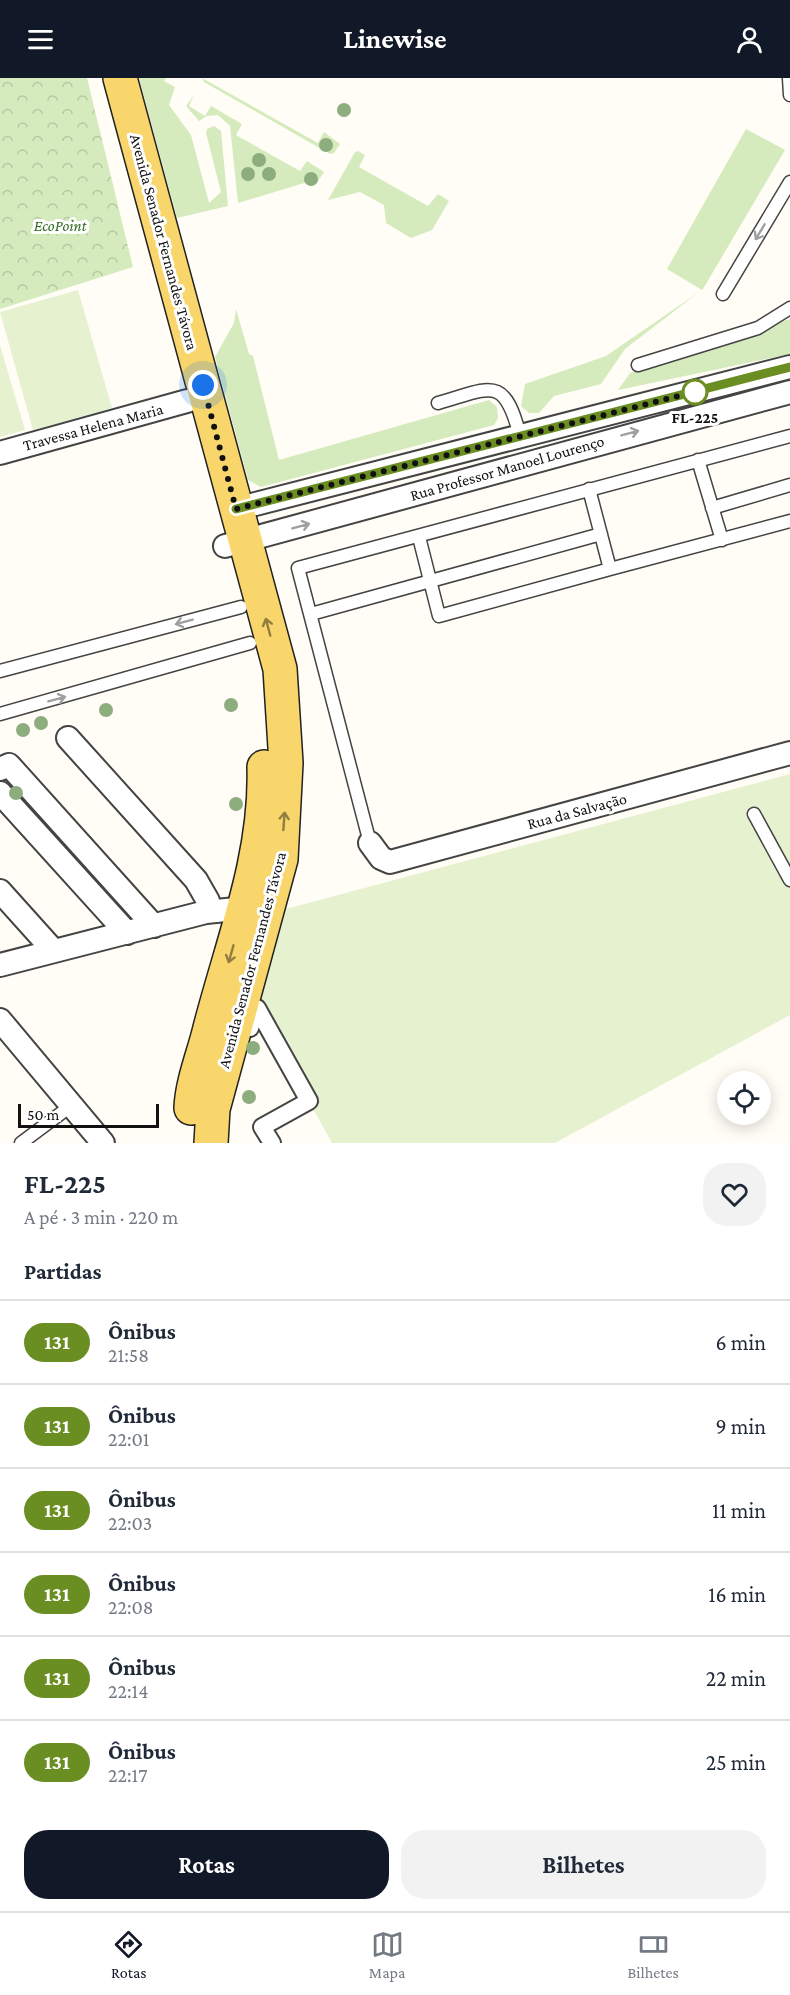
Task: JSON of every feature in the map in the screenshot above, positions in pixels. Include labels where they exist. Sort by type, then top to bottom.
[{"type":"main road","name":"Avenida Senador Fernandes Távora","points":[[99,78],[187,401],[280,669],[286,763],[281,859],[213,1109],[212,1143]]},
{"type":"main road","name":"Avenida Senador Fernandes Távora","points":[[120,78],[236,509],[235,544],[240,607],[260,679],[265,788],[246,908],[211,1023],[191,1103],[190,1143]]},
{"type":"street","name":"Rua Professor Manoel Lourenço","points":[[236,509],[790,367]]},
{"type":"street","name":"Rua Professor Manoel Lourenço","points":[[235,544],[526,462],[790,392]]},
{"type":"street","name":"Travessa Helena Maria","points":[[0,453],[187,401]]},
{"type":"street","points":[[519,436],[526,462]]},
{"type":"street","points":[[68,738],[203,889],[208,901],[206,912]]},
{"type":"street","name":"Rua da Salvação","points":[[370,843],[381,858],[390,862],[790,753]]},
{"type":"street","points":[[0,769],[9,765],[154,926]]},
{"type":"street","points":[[0,793],[127,933]]},
{"type":"street","points":[[50,848],[74,837]]},
{"type":"street","points":[[0,891],[53,950]]},
{"type":"street","points":[[0,965],[206,912],[246,908]]},
{"type":"street","points":[[221,1143],[223,1119],[235,1066],[257,1008],[309,1101],[262,1127],[272,1143]]},
{"type":"street","points":[[0,1020],[103,1143]]},
{"type":"lane","points":[[789,78],[790,95]]},
{"type":"lane","points":[[723,294],[790,182]]},
{"type":"lane","points":[[638,364],[758,328],[790,308]]},
{"type":"lane","points":[[438,403],[486,389],[502,393],[510,403],[519,436]]},
{"type":"lane","points":[[370,843],[298,568],[790,436]]},
{"type":"lane","points":[[698,460],[722,540]]},
{"type":"lane","points":[[712,508],[790,485]]},
{"type":"lane","points":[[589,489],[610,568]]},
{"type":"lane","points":[[419,537],[439,616],[790,521]]},
{"type":"lane","points":[[311,614],[601,534]]},
{"type":"lane","points":[[0,671],[240,607]]},
{"type":"lane","points":[[0,714],[250,643]]},
{"type":"lane","points":[[754,814],[790,880]]},
{"type":"lane","points":[[21,1143],[72,1105]]},
{"type":"green space","name":"EcoPoint","points":[[0,78],[87,78],[133,267],[0,309]]},
{"type":"green space","points":[[139,78],[166,78],[164,81],[175,87],[169,105],[191,135],[209,203],[221,192],[206,133],[207,129],[214,126],[221,131],[228,206],[177,218]]},
{"type":"green space","points":[[202,78],[318,143],[324,132],[340,144],[334,153],[330,154],[204,82]]},
{"type":"green space","points":[[194,95],[189,106],[205,116],[211,106],[242,124],[236,135],[300,171],[307,161],[324,172],[316,184],[311,181],[238,203],[230,126],[218,115],[207,116],[199,121],[186,106]]},
{"type":"green space","points":[[746,129],[785,150],[702,290],[667,269]]},
{"type":"green space","points":[[358,151],[365,155],[359,167],[428,206],[438,194],[449,201],[432,230],[411,238],[386,223],[384,205],[360,192],[328,200],[355,152]]},
{"type":"green space","points":[[78,290],[112,408],[33,430],[0,312]]},
{"type":"green space","points":[[699,292],[625,349],[601,384],[554,396],[539,413],[529,413],[521,406],[525,384],[606,356]]},
{"type":"green space","points":[[236,309],[249,354],[253,356],[279,460],[489,400],[497,407],[498,418],[494,425],[261,487],[248,480],[215,357],[234,323]]},
{"type":"green space","points":[[790,319],[790,354],[618,390],[630,373]]},
{"type":"green space","points":[[0,345],[25,430],[0,437]]},
{"type":"green space","points":[[790,774],[790,1015],[555,1143],[332,1143],[257,1008],[286,909]]},
{"type":"bus line","name":"131","points":[[236,509],[790,367]]},
{"type":"place","name":"FL-225","points":[[695,392]]},
{"type":"route","points":[[203,385],[236,509],[702,390],[695,392]]}]
